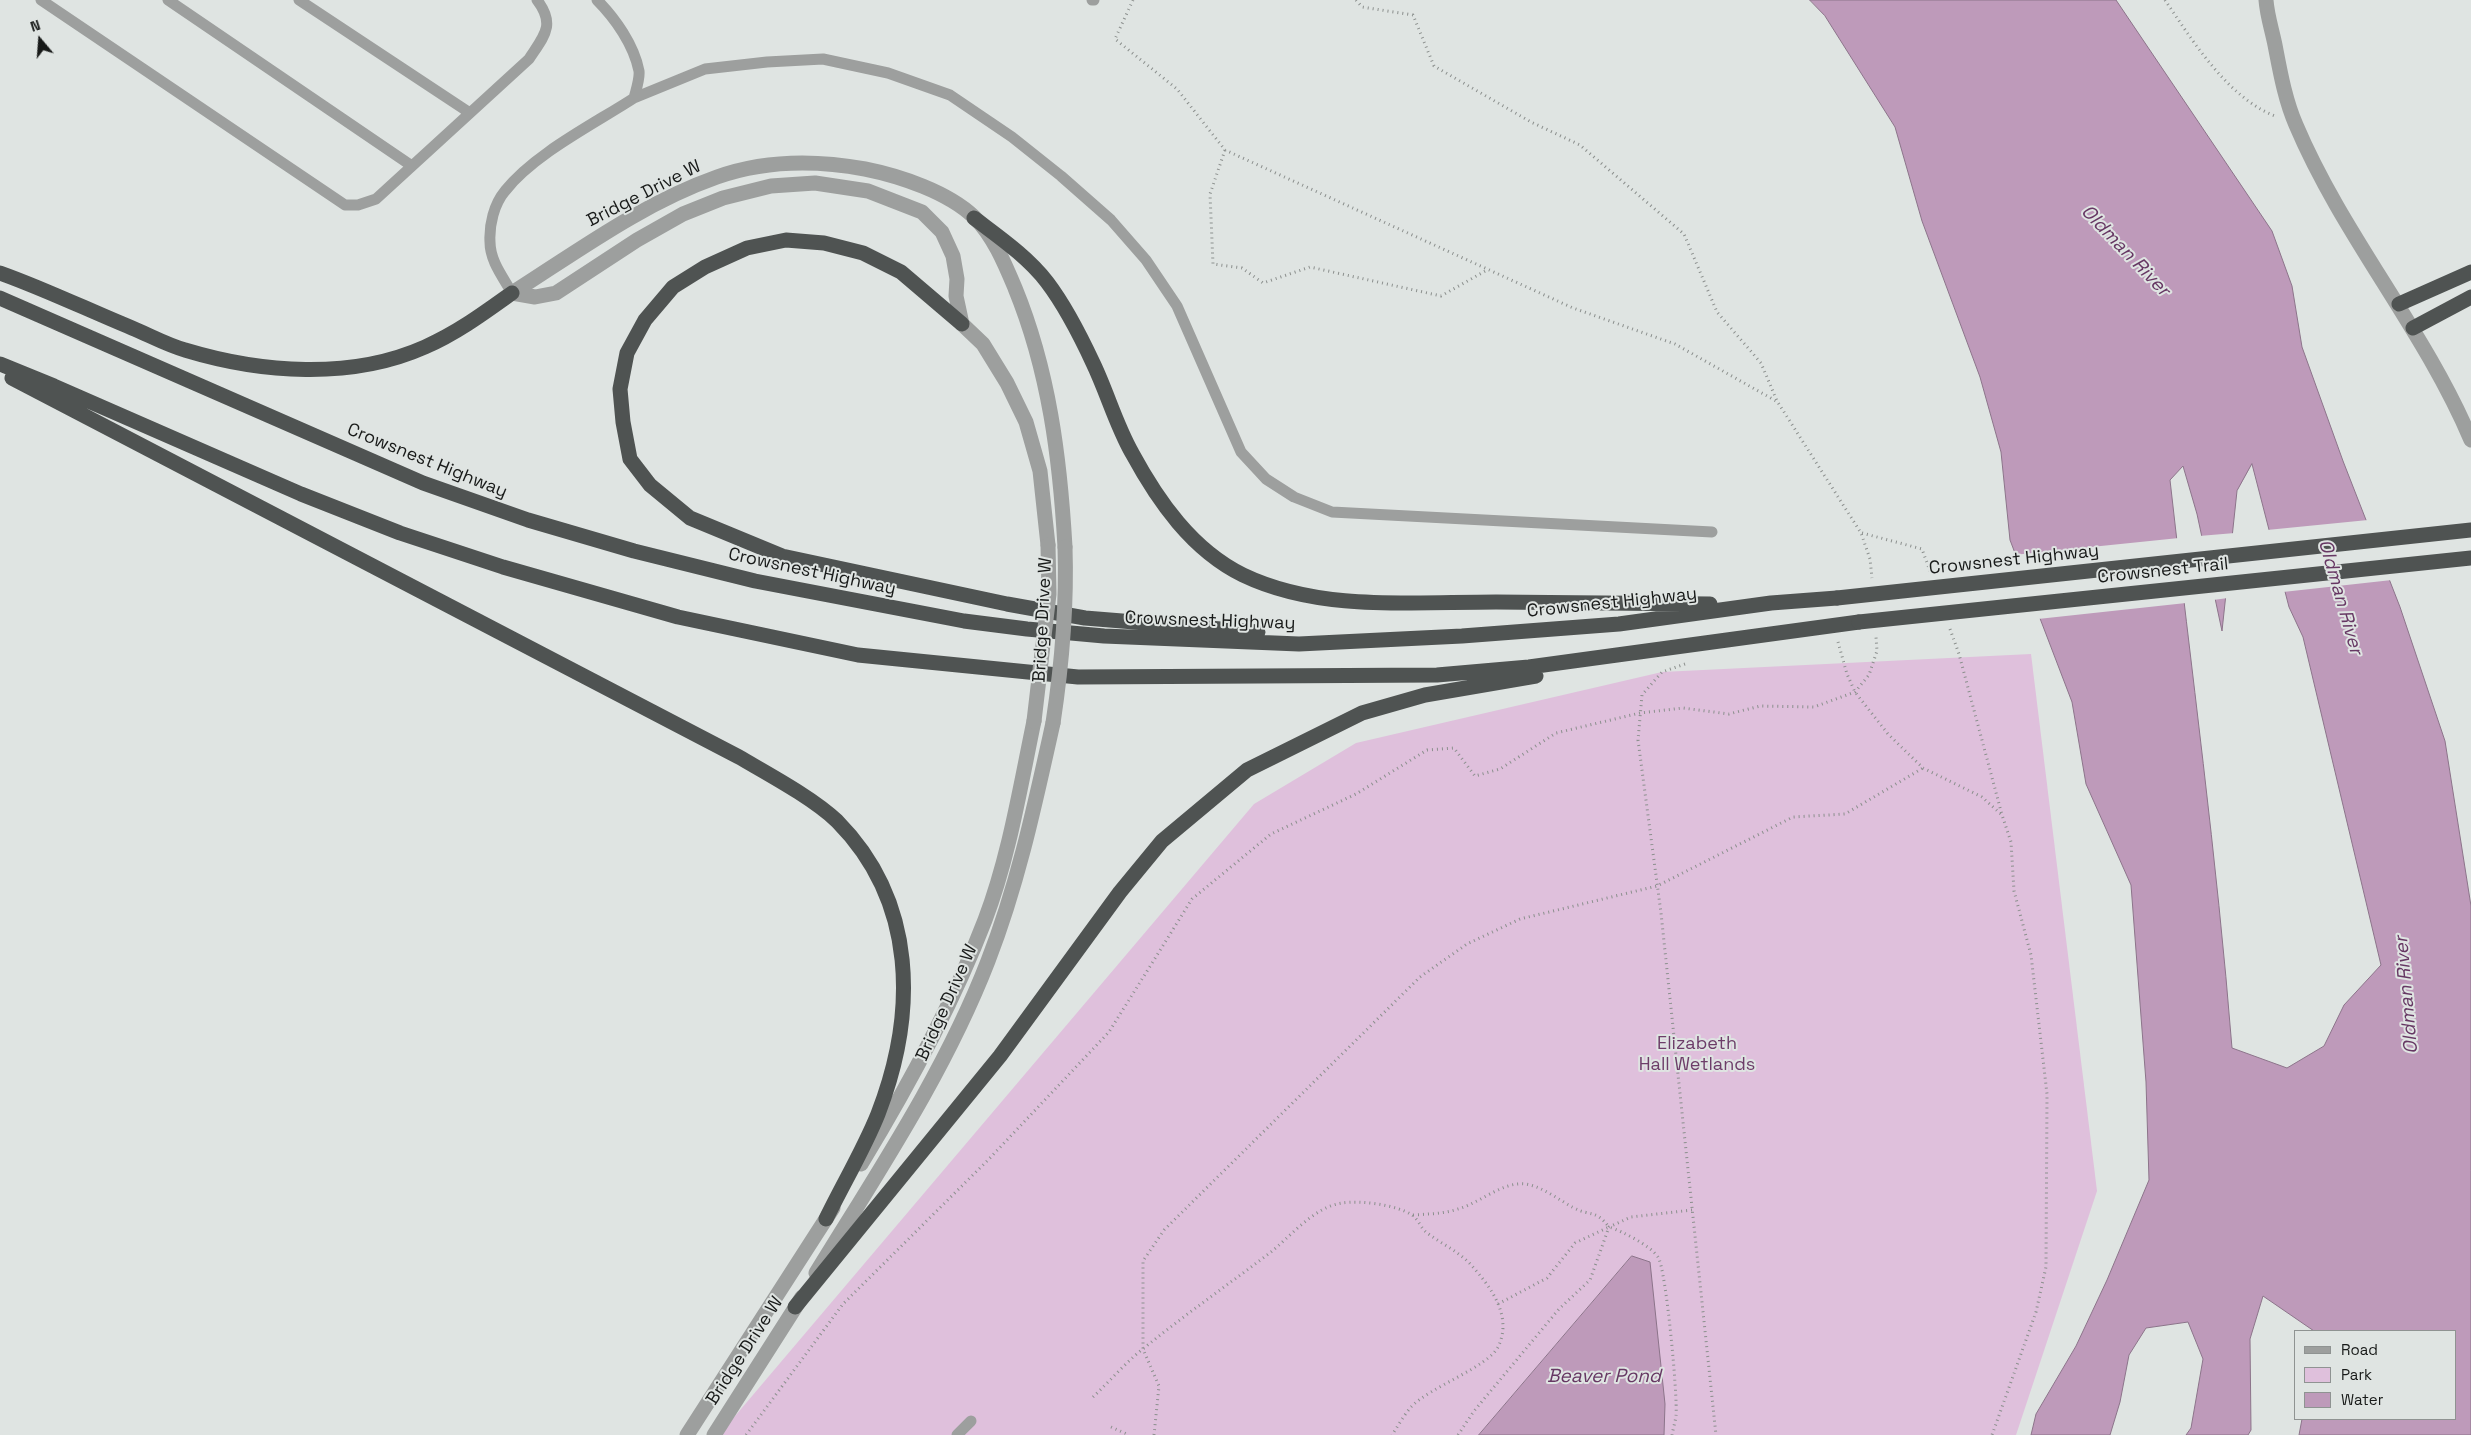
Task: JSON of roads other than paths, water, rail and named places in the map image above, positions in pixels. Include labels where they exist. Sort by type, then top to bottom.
[{"type":"highway","points":[[974,218],[1010,245],[1046,281],[1071,318],[1093,363],[1130,450],[1148,482],[1172,516],[1203,547],[1241,574],[1285,592],[1380,602],[1771,603]]},
{"type":"highway","points":[[962,324],[901,272],[863,253],[824,244],[786,240],[747,248],[705,267],[673,287],[645,320],[627,353],[620,389],[623,422],[630,459],[650,485],[690,518],[782,556],[1085,618],[1364,641]]},
{"type":"highway","points":[[0,272],[183,350],[228,361],[275,368],[316,369],[350,367],[389,360],[424,347],[459,330],[512,293]]},
{"type":"highway","points":[[2399,304],[2471,272]]},
{"type":"highway","points":[[2413,328],[2471,297]]},
{"type":"highway","name":"Crowsnest Highway","points":[[0,298],[423,483],[528,520],[634,552],[755,581],[878,606],[1027,630],[1104,636],[1299,644],[1462,636],[1619,624],[1771,603],[1837,598],[2471,530]]},
{"type":"highway","points":[[0,364],[301,494],[400,533],[585,592],[678,617],[858,654],[1078,677],[1196,678],[1436,675],[1529,667],[1859,622]]},
{"type":"highway","points":[[0,372],[388,576],[739,757],[792,789],[835,820],[866,854],[885,892],[898,939],[905,978],[902,1020],[894,1065],[877,1114],[826,1219]]},
{"type":"highway","name":"Crowsnest Trail","points":[[1859,622],[2471,558]]},
{"type":"highway","points":[[795,1307],[1000,1056],[1120,892],[1150,856],[1162,842],[1247,770],[1362,713],[1425,695],[1859,622]]},
{"type":"street","points":[[2266,1],[2280,69],[2295,124],[2338,205],[2413,328],[2449,394],[2471,440]]},
{"type":"street","name":"Bridge Drive W","points":[[512,293],[629,219],[676,194],[718,177],[762,165],[795,162],[841,164],[880,172],[921,185],[974,218],[994,245],[1009,273],[1026,314],[1042,366],[1059,457],[1067,589],[1064,643],[1053,723],[1027,844],[988,961],[938,1069],[903,1132],[714,1435]]},
{"type":"street","points":[[512,293],[534,297],[556,293],[637,240],[683,214],[723,198],[771,186],[815,183],[868,191],[922,212],[942,232],[953,256],[957,279],[956,296],[962,324]]},
{"type":"street","name":"Bridge Drive W","points":[[687,1435],[826,1219],[908,1086],[941,1025],[985,920],[1001,867],[1034,722],[1049,594],[1048,545],[1040,471],[1026,422],[1007,384],[983,344],[962,324]]},
{"type":"lane","points":[[41,0],[345,205],[358,205],[376,199],[529,59],[547,32],[547,12],[537,0]]},
{"type":"lane","points":[[168,0],[412,166]]},
{"type":"lane","points":[[299,0],[470,114]]},
{"type":"lane","points":[[597,0],[607,10],[630,45],[640,72],[634,98]]},
{"type":"lane","points":[[512,293],[494,263],[490,242],[492,216],[504,192],[531,165],[634,98],[705,69],[768,62],[823,59],[888,73],[950,95],[1019,143],[1112,220],[1146,260],[1177,306],[1241,452],[1266,479],[1294,497],[1332,512],[1712,532]]},
{"type":"lane","points":[[957,1435],[971,1421]]},
{"type":"water","name":"Oldman River","points":[[1810,0],[2116,0],[2272,231],[2292,286],[2302,347],[2343,461],[2400,607],[2445,741],[2471,906],[2471,1435],[2299,1435],[2302,1420],[2456,1420],[2456,1330],[2313,1330],[2263,1296],[2250,1339],[2251,1430],[2248,1435],[2186,1435],[2191,1428],[2203,1359],[2188,1322],[2146,1328],[2129,1355],[2120,1402],[2110,1435],[2031,1435],[2036,1414],[2076,1346],[2107,1280],[2149,1180],[2146,1082],[2131,885],[2086,784],[2072,702],[2010,540],[2001,452],[1980,377],[1922,221],[1895,127],[1825,16]],"holes":[[[2252,464],[2289,607],[2303,637],[2381,965],[2344,1005],[2324,1046],[2287,1068],[2232,1048],[2211,835],[2170,480],[2183,466],[2197,514],[2222,631],[2237,491]]]},
{"type":"water","name":"Beaver Pond","points":[[1632,1256],[1650,1262],[1665,1404],[1664,1435],[1479,1435]]},
{"type":"park label","name":"Elizabeth Hall Wetlands","points":[[1697,1054]]}]
